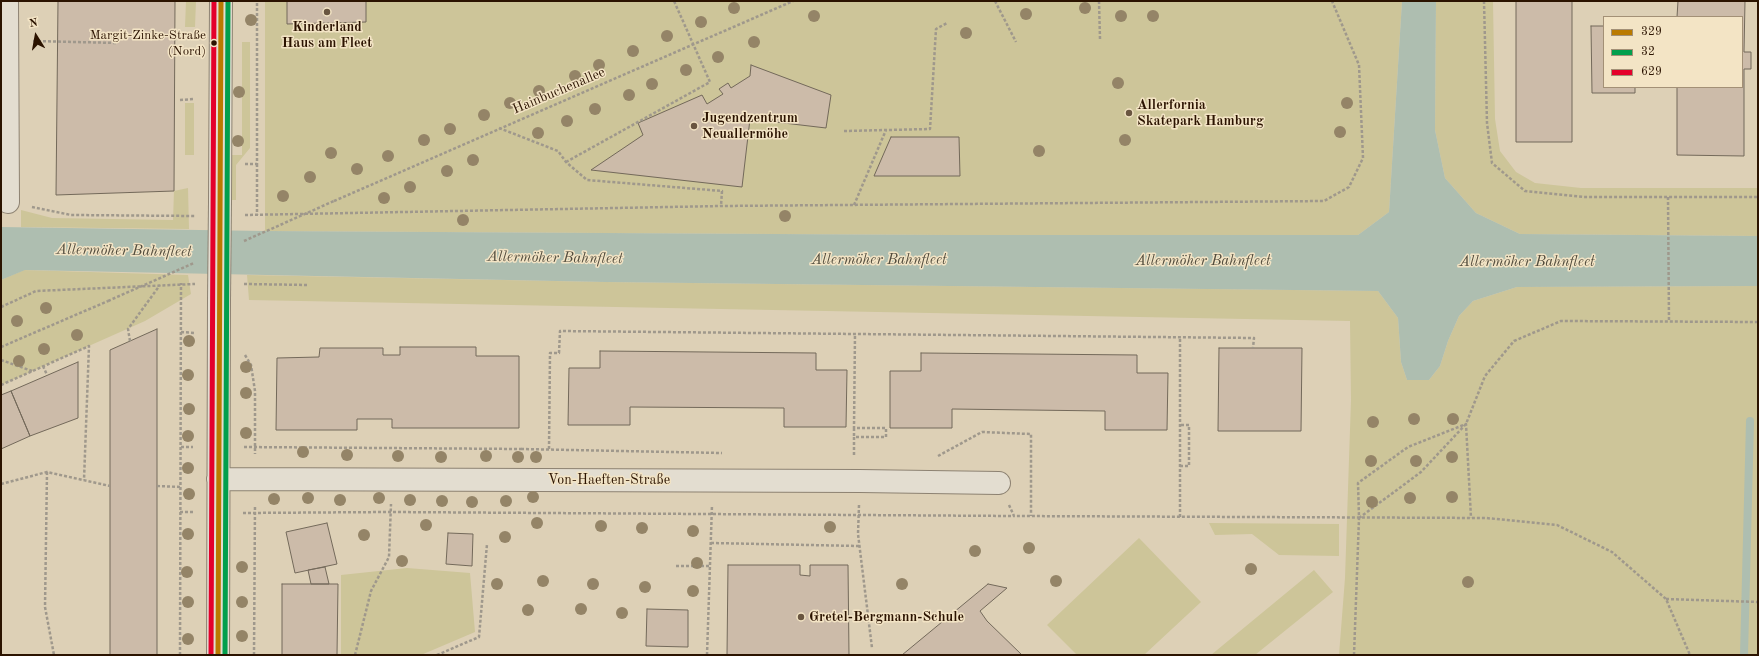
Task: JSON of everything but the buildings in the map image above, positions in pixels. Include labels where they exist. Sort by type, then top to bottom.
[{"type":"street","points":[[218,655],[220,1]]},
{"type":"street","points":[[5,14],[8,202]]},
{"type":"street","name":"Von-Haeften-Straße","points":[[218,479],[714,480],[999,483]]},
{"type":"path","points":[[257,1],[257,215]]},
{"type":"path","points":[[566,162],[710,82],[674,1]]},
{"type":"path","name":"Hainbuchenallee","points":[[334,201],[793,1]]},
{"type":"path","points":[[995,1],[1016,42]]},
{"type":"path","points":[[1099,1],[1100,39]]},
{"type":"path","points":[[242,215],[721,206],[1324,201],[1349,187],[1364,158],[1359,65],[1332,1]]},
{"type":"path","points":[[1484,1],[1487,123],[1492,163],[1525,192],[1584,197],[1758,197]]},
{"type":"path","points":[[844,131],[930,130],[936,29],[947,23]]},
{"type":"path","points":[[43,42],[118,43]]},
{"type":"path","points":[[180,100],[194,99]]},
{"type":"path","points":[[499,128],[558,151],[566,162],[587,180],[722,190],[721,206]]},
{"type":"path","points":[[854,205],[886,130]]},
{"type":"path","points":[[242,164],[257,164]]},
{"type":"path","points":[[1668,197],[1668,322]]},
{"type":"path","points":[[8,202],[71,215],[204,216]]},
{"type":"path","points":[[180,655],[181,283]]},
{"type":"path","points":[[1,308],[36,291],[161,284],[128,329],[130,341]]},
{"type":"path","points":[[1,347],[108,301]]},
{"type":"path","points":[[1359,518],[1422,472],[1466,424],[1485,376],[1514,341],[1561,321],[1758,322]]},
{"type":"path","points":[[549,449],[550,353],[559,353],[560,331],[1254,338],[1254,348]]},
{"type":"path","points":[[854,456],[855,334]]},
{"type":"path","points":[[1180,337],[1180,517]]},
{"type":"path","points":[[1,385],[88,346],[84,480]]},
{"type":"path","points":[[1,360],[33,371]]},
{"type":"path","points":[[43,366],[47,375]]},
{"type":"path","points":[[1354,655],[1359,518],[1358,483],[1408,447],[1466,424]]},
{"type":"path","points":[[1466,424],[1471,518]]},
{"type":"path","points":[[1180,466],[1189,466],[1189,425],[1181,425]]},
{"type":"path","points":[[854,428],[886,428],[886,437],[854,437]]},
{"type":"path","points":[[181,447],[521,449],[521,480]]},
{"type":"path","points":[[47,472],[45,607],[54,655]]},
{"type":"path","points":[[1,484],[47,472],[110,486]]},
{"type":"path","points":[[355,655],[371,591],[389,556],[392,479]]},
{"type":"path","points":[[707,655],[714,480]]},
{"type":"path","points":[[860,481],[858,516],[859,546],[872,648]]},
{"type":"path","points":[[999,483],[1014,516]]},
{"type":"path","points":[[157,486],[181,487]]},
{"type":"path","points":[[180,512],[1486,518],[1557,525],[1612,552],[1666,599],[1690,655]]},
{"type":"path","points":[[711,543],[859,546]]},
{"type":"path","points":[[437,655],[479,637],[487,544]]},
{"type":"path","points":[[676,566],[710,566]]},
{"type":"path","points":[[1666,599],[1758,602]]},
{"type":"shaded area","points":[[186,1],[196,1],[195,27],[185,27]]},
{"type":"shaded area","points":[[265,1],[1402,1],[1389,212],[1358,235],[945,235],[265,231]]},
{"type":"shaded area","points":[[1436,1],[1493,1],[1495,119],[1500,151],[1516,172],[1535,183],[1581,188],[1758,188],[1758,236],[1520,234],[1476,213],[1445,178],[1435,130]]},
{"type":"shaded area","points":[[242,42],[250,42],[250,148],[236,165],[236,200],[232,200],[232,155],[242,155]]},
{"type":"shaded area","points":[[185,103],[194,103],[194,155],[185,155]]},
{"type":"shaded area","points":[[188,188],[189,229],[21,227],[21,210],[52,218],[173,220],[174,191]]},
{"type":"shaded area","points":[[24,270],[188,275],[191,294],[145,321],[1,385],[1,280]]},
{"type":"shaded area","points":[[247,275],[605,282],[1378,291],[1398,318],[1401,362],[1407,380],[1429,380],[1440,366],[1448,341],[1459,316],[1473,301],[1517,287],[1758,286],[1758,655],[1339,655],[1345,578],[1351,400],[1350,321],[249,300]]},
{"type":"shaded area","points":[[1209,523],[1339,524],[1339,556],[1279,555],[1252,534],[1215,535]]},
{"type":"shaded area","points":[[1139,538],[1201,602],[1144,655],[1077,655],[1047,625]]},
{"type":"shaded area","points":[[407,568],[470,573],[475,632],[421,655],[341,655],[341,575]]},
{"type":"shaded area","points":[[1314,570],[1333,592],[1255,655],[1211,655]]},
{"type":"water","name":"Allermöher Bahnfleet","points":[[1402,1],[1436,1],[1435,130],[1445,178],[1476,213],[1520,234],[1758,236],[1758,286],[1517,287],[1473,301],[1459,316],[1448,341],[1440,366],[1429,380],[1407,380],[1401,362],[1398,318],[1378,291],[605,282],[25,270],[1,280],[1,227],[265,231],[945,235],[1358,235],[1389,212]]},
{"type":"waterway","points":[[1744,655],[1750,421]]},
{"type":"transit line","name":"629","points":[[211,655],[214,1]]},
{"type":"transit line","name":"329","points":[[218,655],[221,1]]},
{"type":"transit line","name":"32","points":[[225,655],[228,1]]},
{"type":"place","name":"Kinderland Haus am Fleet","points":[[327,12]]},
{"type":"place","name":"Margit-Zinke-Straße (Nord)","points":[[214,43]]},
{"type":"place","name":"Allerfornia Skatepark Hamburg","points":[[1129,113]]},
{"type":"place","name":"Jugendzentrum Neuallermöhe","points":[[694,126]]},
{"type":"place","name":"Gretel-Bergmann-Schule","points":[[801,617]]}]
